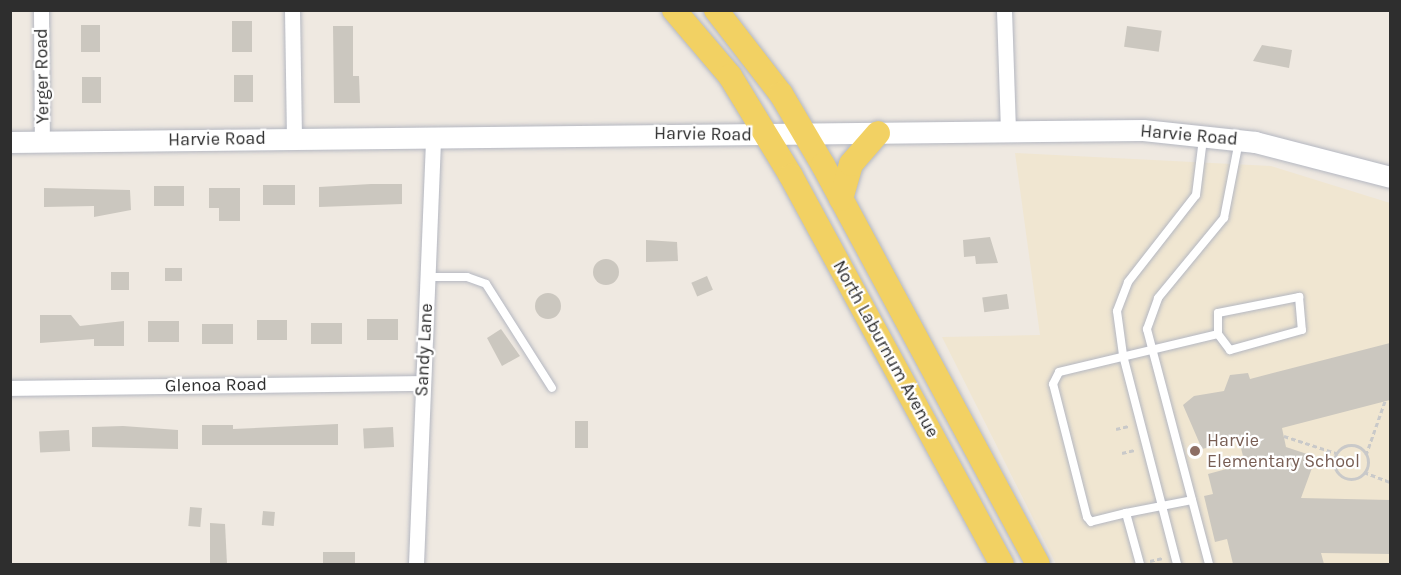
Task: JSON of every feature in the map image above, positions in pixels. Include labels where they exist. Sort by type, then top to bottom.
[{"type":"main road","name":"North Laburnum Avenue","points":[[674,10],[730,76],[766,135],[1002,564]]},
{"type":"main road","name":"North Laburnum Avenue","points":[[716,10],[804,134],[1038,564]]},
{"type":"main road","points":[[841,199],[851,164],[878,133]]},
{"type":"street","name":"Yerger Road","points":[[41,10],[42,141]]},
{"type":"street","points":[[292,10],[294,137]]},
{"type":"street","points":[[1004,10],[1008,130]]},
{"type":"street","name":"Harvie Road","points":[[10,142],[434,135],[766,135],[1008,130],[1203,135],[1239,139],[1390,177]]},
{"type":"street","name":"Sandy Lane","points":[[416,564],[434,135]]},
{"type":"street","name":"Glenoa Road","points":[[10,388],[423,383]]},
{"type":"lane","points":[[1177,564],[1117,328],[1121,294],[1196,195],[1203,135]]},
{"type":"lane","points":[[1209,564],[1150,348],[1148,313],[1224,218],[1239,139]]},
{"type":"lane","points":[[427,277],[468,277],[486,284],[552,388]]},
{"type":"lane","points":[[1299,297],[1302,330],[1230,351],[1218,334],[1218,313],[1299,297]]},
{"type":"lane","points":[[1192,500],[1091,522],[1087,517],[1053,384],[1059,372],[1150,348],[1218,334]]},
{"type":"lane","points":[[1126,513],[1140,564]]},
{"type":"path","points":[[1364,472],[1366,455],[1385,401]]},
{"type":"path","points":[[1116,429],[1129,426]]},
{"type":"path","points":[[1284,436],[1337,453]]},
{"type":"path","points":[[1366,455],[1350,445],[1337,453],[1335,464],[1344,477],[1364,472],[1390,482]]},
{"type":"path","points":[[1122,453],[1135,450]]},
{"type":"path","points":[[1150,561],[1163,558]]},
{"type":"shaded area","name":"Harvie Elementary School","points":[[1015,153],[1271,166],[1390,203],[1390,564],[1056,564],[942,337],[1040,335]]},
{"type":"building","points":[[232,21],[252,21],[252,52],[232,52]]},
{"type":"building","points":[[81,25],[100,25],[100,52],[81,52]]},
{"type":"building","points":[[333,26],[353,26],[353,76],[359,76],[360,103],[334,103]]},
{"type":"building","points":[[1127,26],[1162,31],[1159,52],[1124,47]]},
{"type":"building","points":[[1262,45],[1292,50],[1289,68],[1253,61]]},
{"type":"building","points":[[234,75],[253,75],[253,102],[234,102]]},
{"type":"building","points":[[82,77],[101,77],[101,103],[82,103]]},
{"type":"building","points":[[402,184],[402,204],[319,207],[319,187]]},
{"type":"building","points":[[263,185],[295,185],[295,205],[263,205]]},
{"type":"building","points":[[154,186],[184,186],[184,206],[154,206]]},
{"type":"building","points":[[44,188],[130,190],[131,210],[94,217],[94,206],[44,207]]},
{"type":"building","points":[[209,188],[240,188],[240,221],[219,221],[219,208],[209,208]]},
{"type":"building","points":[[990,237],[998,263],[976,264],[975,256],[964,257],[963,240]]},
{"type":"building","points":[[646,240],[677,242],[678,261],[646,262]]},
{"type":"building","points":[[606,259],[615,263],[619,272],[615,281],[606,285],[597,281],[593,272],[597,263]]},
{"type":"building","points":[[165,268],[182,268],[182,281],[165,281]]},
{"type":"building","points":[[111,272],[129,272],[129,290],[111,290]]},
{"type":"building","points":[[707,276],[713,290],[697,296],[691,283]]},
{"type":"building","points":[[548,293],[557,297],[561,306],[557,315],[548,319],[539,315],[535,306],[539,297]]},
{"type":"building","points":[[1007,294],[1009,309],[984,312],[982,297]]},
{"type":"building","points":[[40,315],[71,315],[80,326],[124,321],[124,346],[94,346],[94,339],[40,343]]},
{"type":"building","points":[[367,319],[398,319],[398,340],[367,340]]},
{"type":"building","points":[[257,320],[287,320],[287,340],[257,340]]},
{"type":"building","points":[[148,321],[179,321],[179,342],[148,342]]},
{"type":"building","points":[[311,323],[342,323],[342,344],[311,344]]},
{"type":"building","points":[[202,324],[233,324],[233,344],[202,344]]},
{"type":"building","points":[[501,329],[520,356],[502,366],[487,338]]},
{"type":"building","points":[[1390,343],[1390,400],[1282,428],[1286,447],[1316,457],[1301,498],[1390,500],[1390,554],[1321,553],[1324,564],[1233,564],[1227,539],[1215,542],[1204,496],[1213,494],[1208,474],[1245,464],[1239,440],[1202,449],[1183,405],[1194,396],[1224,391],[1230,375],[1248,373],[1250,379]]},
{"type":"building","points":[[575,421],[588,421],[588,448],[575,448]]},
{"type":"building","points":[[338,424],[338,445],[202,445],[202,425],[233,425],[233,429]]},
{"type":"building","points":[[123,426],[178,430],[178,449],[92,447],[92,427]]},
{"type":"building","points":[[393,427],[394,447],[364,449],[363,429]]},
{"type":"building","points":[[69,430],[70,451],[40,453],[39,432]]},
{"type":"building","points":[[190,507],[202,508],[200,527],[188,526]]},
{"type":"building","points":[[263,511],[275,512],[274,526],[262,525]]},
{"type":"building","points":[[210,523],[225,524],[227,564],[210,564]]},
{"type":"building","points":[[323,552],[355,552],[355,564],[323,564]]},
{"type":"place","name":"Harvie Elementary School","points":[[1195,451]]}]
